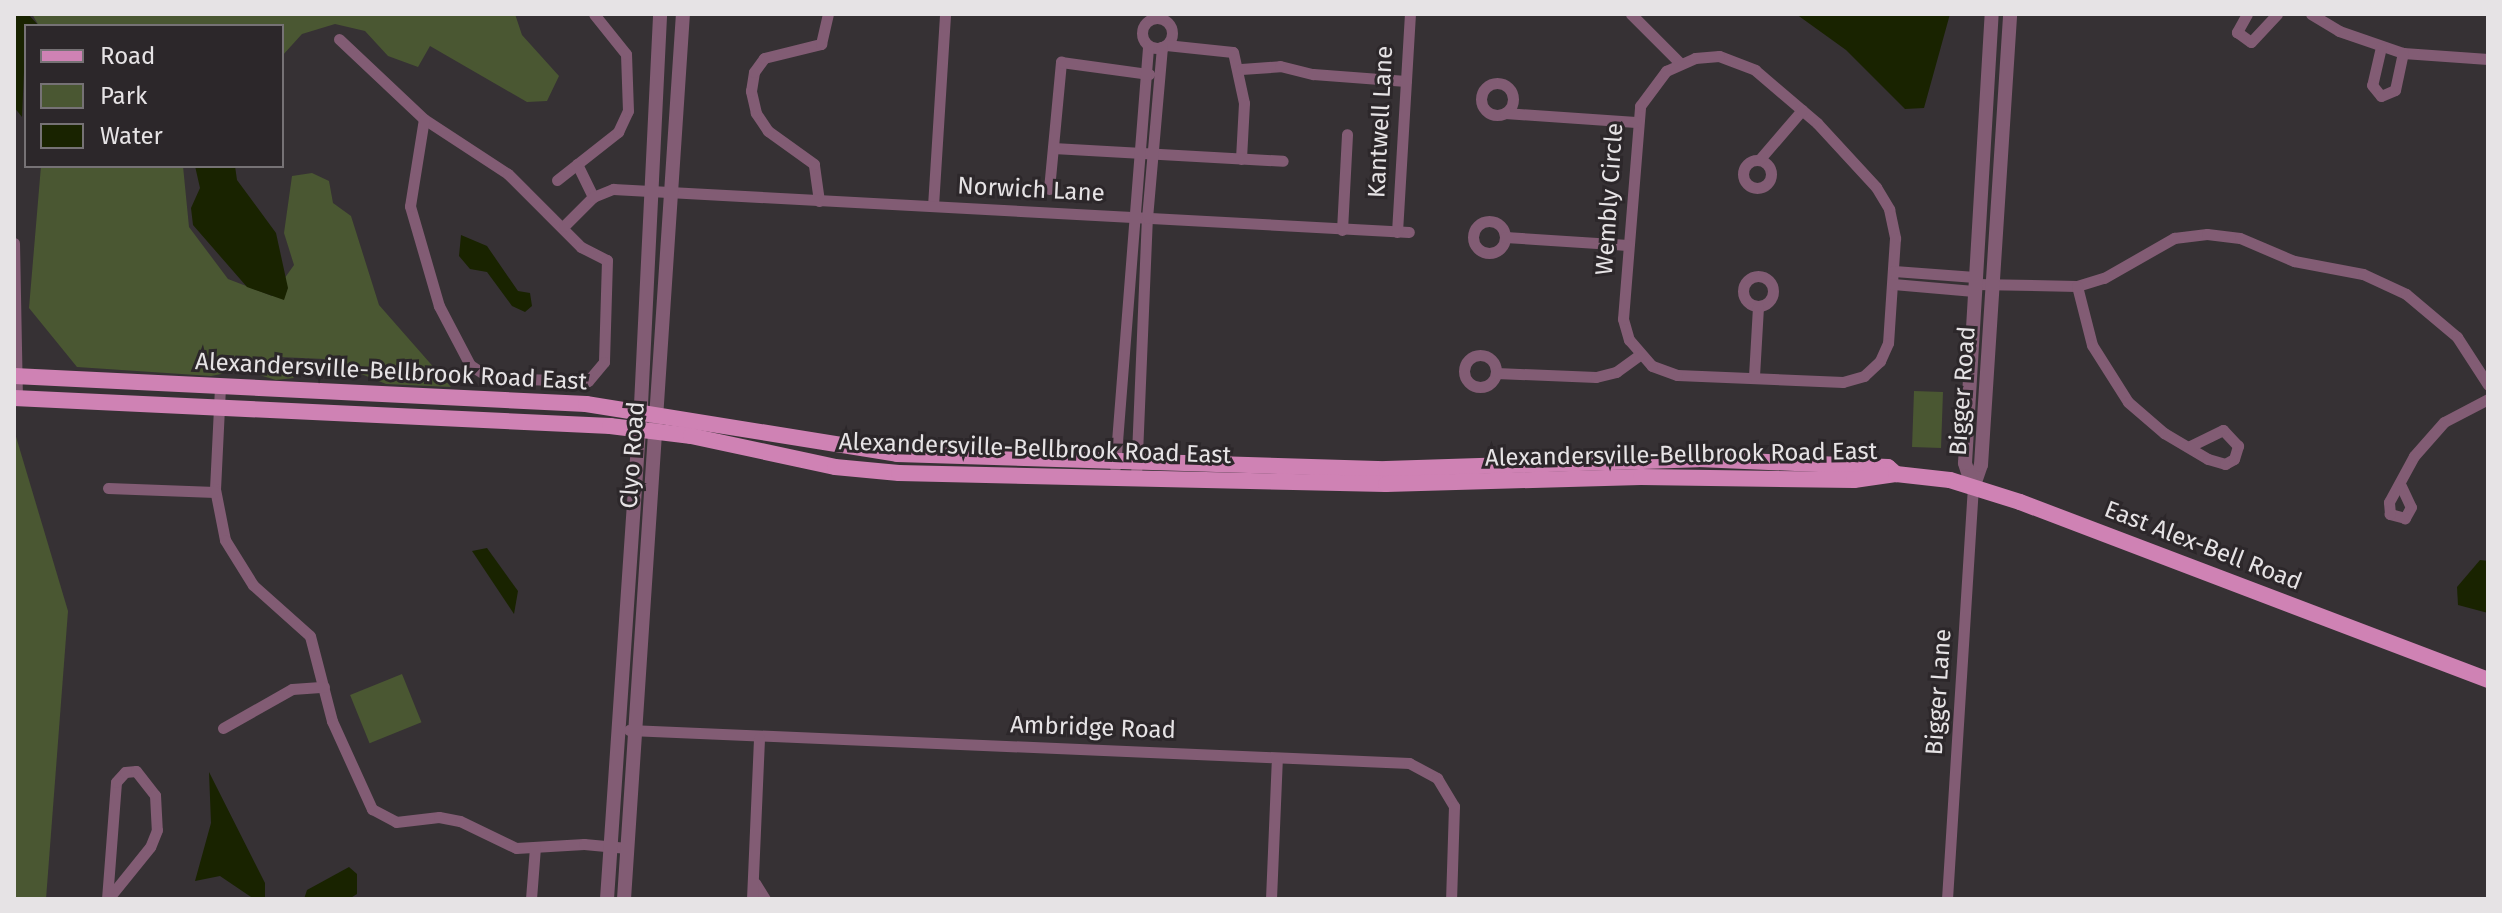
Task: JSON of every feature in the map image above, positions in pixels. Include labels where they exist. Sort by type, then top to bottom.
[{"type":"main road","name":"Alexandersville-Bellbrook Road East","points":[[16,376],[409,395],[640,420],[897,454],[1137,457],[1386,476]]},
{"type":"main road","points":[[408,416],[409,395]]},
{"type":"main road","name":"Alexandersville-Bellbrook Road East","points":[[16,398],[408,416],[640,420]]},
{"type":"main road","name":"Alexandersville-Bellbrook Road East","points":[[658,423],[871,471],[1136,478],[1386,476],[1586,470],[1854,480],[1896,474]]},
{"type":"main road","name":"East Alex-Bell Road","points":[[1896,474],[1973,488],[2488,680]]},
{"type":"street","points":[[557,180],[618,132],[628,111],[626,54],[594,14]]},
{"type":"street","name":"Clyo Road","points":[[607,899],[640,420],[660,14]]},
{"type":"street","name":"Clyo Road","points":[[624,899],[683,14]]},
{"type":"street","points":[[819,201],[814,164],[768,131],[751,91],[754,72],[764,58],[821,44],[828,14]]},
{"type":"street","points":[[933,206],[945,14]]},
{"type":"street","name":"Kantwell Lane","points":[[1403,232],[1410,14]]},
{"type":"street","points":[[1496,373],[1596,377],[1616,372],[1639,355],[1677,375],[1843,382],[1864,376],[1885,352],[1894,271],[1893,222],[1883,197],[1802,110],[1744,63],[1707,56],[1680,63],[1631,14]]},
{"type":"street","name":"Bigger Road","points":[[1973,488],[1965,463],[1992,14]]},
{"type":"street","name":"Bigger Road","points":[[1973,488],[1981,465],[2010,14]]},
{"type":"street","points":[[2247,14],[2237,32],[2251,42],[2277,14]]},
{"type":"street","points":[[2311,14],[2381,47],[2403,53],[2488,59]]},
{"type":"street","points":[[1114,477],[1143,72],[1148,45],[1144,27],[1160,19],[1171,27],[1157,76],[1154,154],[1147,218],[1136,478]]},
{"type":"street","points":[[339,39],[424,119],[508,174],[564,226],[581,247],[607,260],[610,270],[604,362],[588,381],[482,376],[470,365],[439,306],[410,206],[424,119]]},
{"type":"street","points":[[1148,45],[1230,50],[1241,69],[1241,159]]},
{"type":"street","points":[[2381,47],[2372,85],[2381,96],[2395,90],[2403,53]]},
{"type":"street","points":[[1049,189],[1061,62],[1157,76]]},
{"type":"street","name":"Wembly Circle","points":[[1639,355],[1623,319],[1636,122],[1647,92],[1680,63]]},
{"type":"street","points":[[1241,69],[1280,66],[1313,74],[1406,81]]},
{"type":"street","points":[[1759,160],[1802,110]]},
{"type":"street","points":[[1505,113],[1636,122]]},
{"type":"street","points":[[1342,230],[1347,134]]},
{"type":"street","points":[[1053,148],[1283,161]]},
{"type":"street","points":[[564,226],[593,197],[577,164]]},
{"type":"street","name":"Norwich Lane","points":[[593,197],[613,189],[651,190],[1403,232]]},
{"type":"street","points":[[1893,284],[2077,286],[2104,278],[2174,238],[2207,234],[2240,238],[2294,261],[2363,274],[2406,294],[2457,337],[2488,385]]},
{"type":"street","points":[[1505,237],[1628,245]]},
{"type":"street","points":[[14,243],[16,398]]},
{"type":"street","points":[[1894,271],[1975,284]]},
{"type":"street","points":[[2077,286],[2092,345],[2113,383],[2143,416],[2190,446]]},
{"type":"street","points":[[1754,376],[1758,306]]},
{"type":"street","points":[[220,387],[215,492],[219,524],[232,555],[253,585],[310,636],[324,687],[361,792],[379,815],[407,823],[447,818],[504,845],[627,848]]},
{"type":"street","points":[[2401,486],[2432,432],[2488,399]]},
{"type":"street","points":[[108,488],[215,492]]},
{"type":"street","name":"Bigger Lane","points":[[1947,899],[1973,488]]},
{"type":"street","points":[[223,728],[292,689],[324,687]]},
{"type":"street","name":"Ambridge Road","points":[[617,729],[759,738],[1409,763],[1437,778],[1450,795],[1455,816],[1451,899]]},
{"type":"street","points":[[752,899],[759,738]]},
{"type":"street","points":[[1271,899],[1277,758]]},
{"type":"street","points":[[136,771],[155,795],[157,830],[150,847],[108,899],[116,782],[125,772],[136,771]]},
{"type":"street","points":[[531,899],[535,847]]},
{"type":"street","points":[[755,883],[765,899]]},
{"type":"green space","points":[[32,14],[515,14],[522,35],[559,76],[547,101],[527,102],[430,46],[418,67],[388,56],[365,31],[335,24],[302,34],[284,54],[284,24],[38,24]]},
{"type":"green space","points":[[41,168],[183,168],[189,227],[228,279],[272,296],[294,265],[284,233],[292,176],[312,173],[329,181],[333,203],[351,216],[379,305],[451,387],[386,384],[324,359],[279,357],[294,378],[276,380],[242,370],[211,376],[77,367],[29,308]]},
{"type":"green space","points":[[1914,391],[1943,392],[1941,448],[1912,447]]},
{"type":"green space","points":[[14,430],[68,611],[46,899],[14,899]]},
{"type":"green space","points":[[402,674],[421,722],[370,743],[350,695]]},
{"type":"water","points":[[14,14],[28,14],[37,24],[24,24],[22,117],[14,107]]},
{"type":"water","points":[[1796,14],[1950,14],[1924,108],[1905,109],[1846,50]]},
{"type":"water","points":[[195,168],[235,168],[237,180],[276,233],[288,288],[284,300],[247,287],[193,225],[191,208],[200,188]]},
{"type":"water","points":[[461,235],[487,246],[518,291],[530,293],[532,306],[525,312],[512,306],[487,272],[470,269],[459,256]]},
{"type":"water","points":[[487,548],[518,591],[514,614],[472,551]]},
{"type":"water","points":[[2480,560],[2488,561],[2488,613],[2458,605],[2457,587]]},
{"type":"water","points":[[209,772],[265,883],[265,899],[254,899],[220,876],[195,881],[211,823]]},
{"type":"water","points":[[349,867],[357,874],[357,894],[349,899],[304,899],[307,890]]}]
